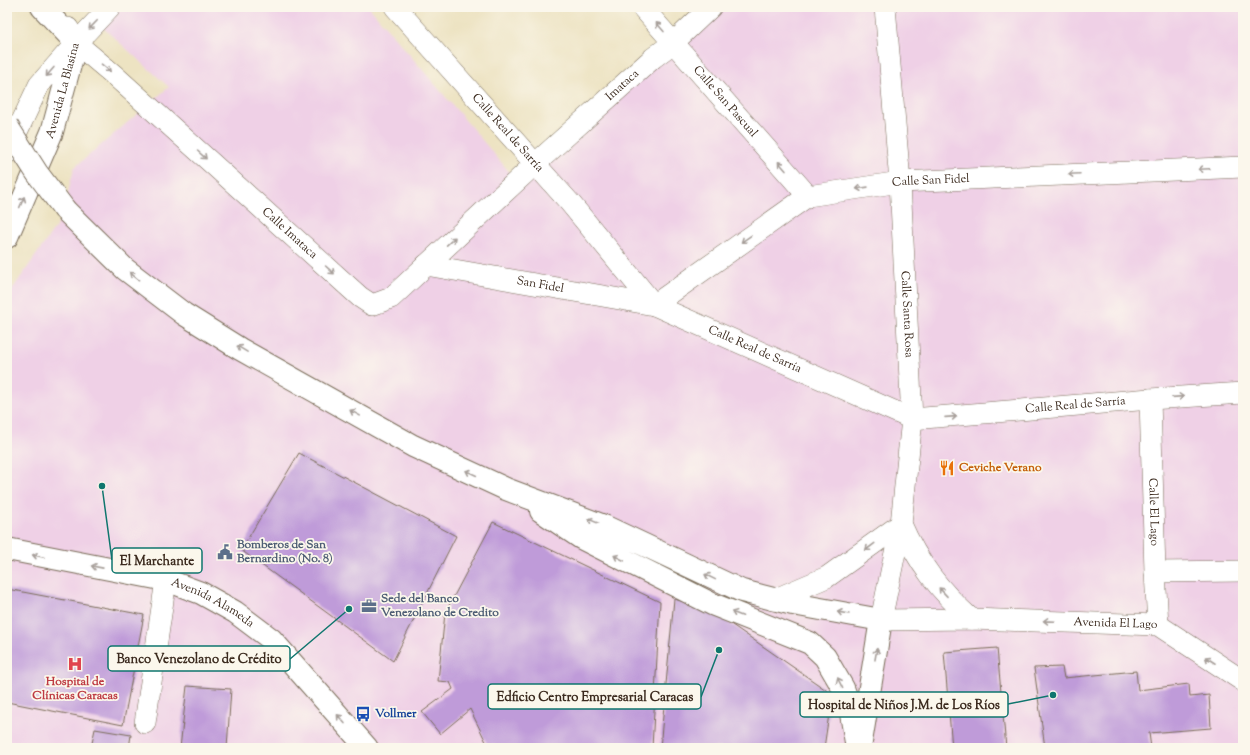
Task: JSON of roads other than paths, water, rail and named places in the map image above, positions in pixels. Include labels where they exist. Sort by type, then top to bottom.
[{"type":"main road","points":[[42,7],[76,42]]},
{"type":"main road","name":"Avenida La Blasina","points":[[7,237],[52,132],[76,42]]},
{"type":"main road","points":[[7,126],[37,173],[65,210],[126,269],[184,314],[240,349],[413,446],[506,489],[604,526],[742,591],[773,600],[882,620],[858,748]]},
{"type":"main road","points":[[506,489],[581,538],[631,565],[712,604],[810,643],[825,657],[843,688],[850,708],[858,748]]},
{"type":"main road","name":"Avenida Alameda","points":[[7,549],[166,580],[202,594],[235,612],[271,639],[367,748]]},
{"type":"street","name":"Calle Imataca","points":[[55,7],[76,42],[360,297],[372,305],[391,298],[535,164]]},
{"type":"street","points":[[76,42],[110,7]]},
{"type":"street","name":"Calle Real de Sarría","points":[[395,7],[571,204],[654,305],[912,419],[1150,399],[1243,393]]},
{"type":"street","name":"Calle San Pascual","points":[[642,7],[808,196]]},
{"type":"street","name":"Imataca","points":[[535,164],[654,58],[674,43],[711,7]]},
{"type":"street","name":"Calle Santa Rosa","points":[[882,620],[901,524],[912,419],[900,182],[885,7]]},
{"type":"street","name":"Avenida La Blasina","points":[[7,153],[39,85],[76,42]]},
{"type":"street","name":"Calle San Fidel","points":[[654,305],[808,196],[900,182],[1243,167]]},
{"type":"street","name":"San Fidel","points":[[426,265],[654,305]]},
{"type":"street","name":"Calle El Lago","points":[[1150,399],[1158,625]]},
{"type":"street","points":[[773,600],[827,577],[901,524],[911,546],[937,586],[971,619]]},
{"type":"street","points":[[1155,572],[1243,571]]},
{"type":"street","points":[[145,724],[166,580]]},
{"type":"street","name":"Avenida El Lago","points":[[882,620],[971,619],[1158,625],[1243,681]]},
{"type":"place","name":"Ceviche Verano","points":[[947,468]]},
{"type":"place","name":"El Marchante","points":[[102,486]]},
{"type":"place","name":"Bomberos de San Bernardino (No. 8)","points":[[225,552]]},
{"type":"place","name":"Sede del Banco Venezolano de Credito","points":[[369,606]]},
{"type":"place","name":"Banco Venezolano de Crédito","points":[[349,609]]},
{"type":"place","name":"Edficio Centro Empresarial Caracas","points":[[719,650]]},
{"type":"place","name":"Hospital de Clínicas Caracas","points":[[75,664]]},
{"type":"place","name":"Hospital de Niños J.M. de Los Ríos","points":[[1053,695]]},
{"type":"place","name":"Vollmer","points":[[363,714]]}]
